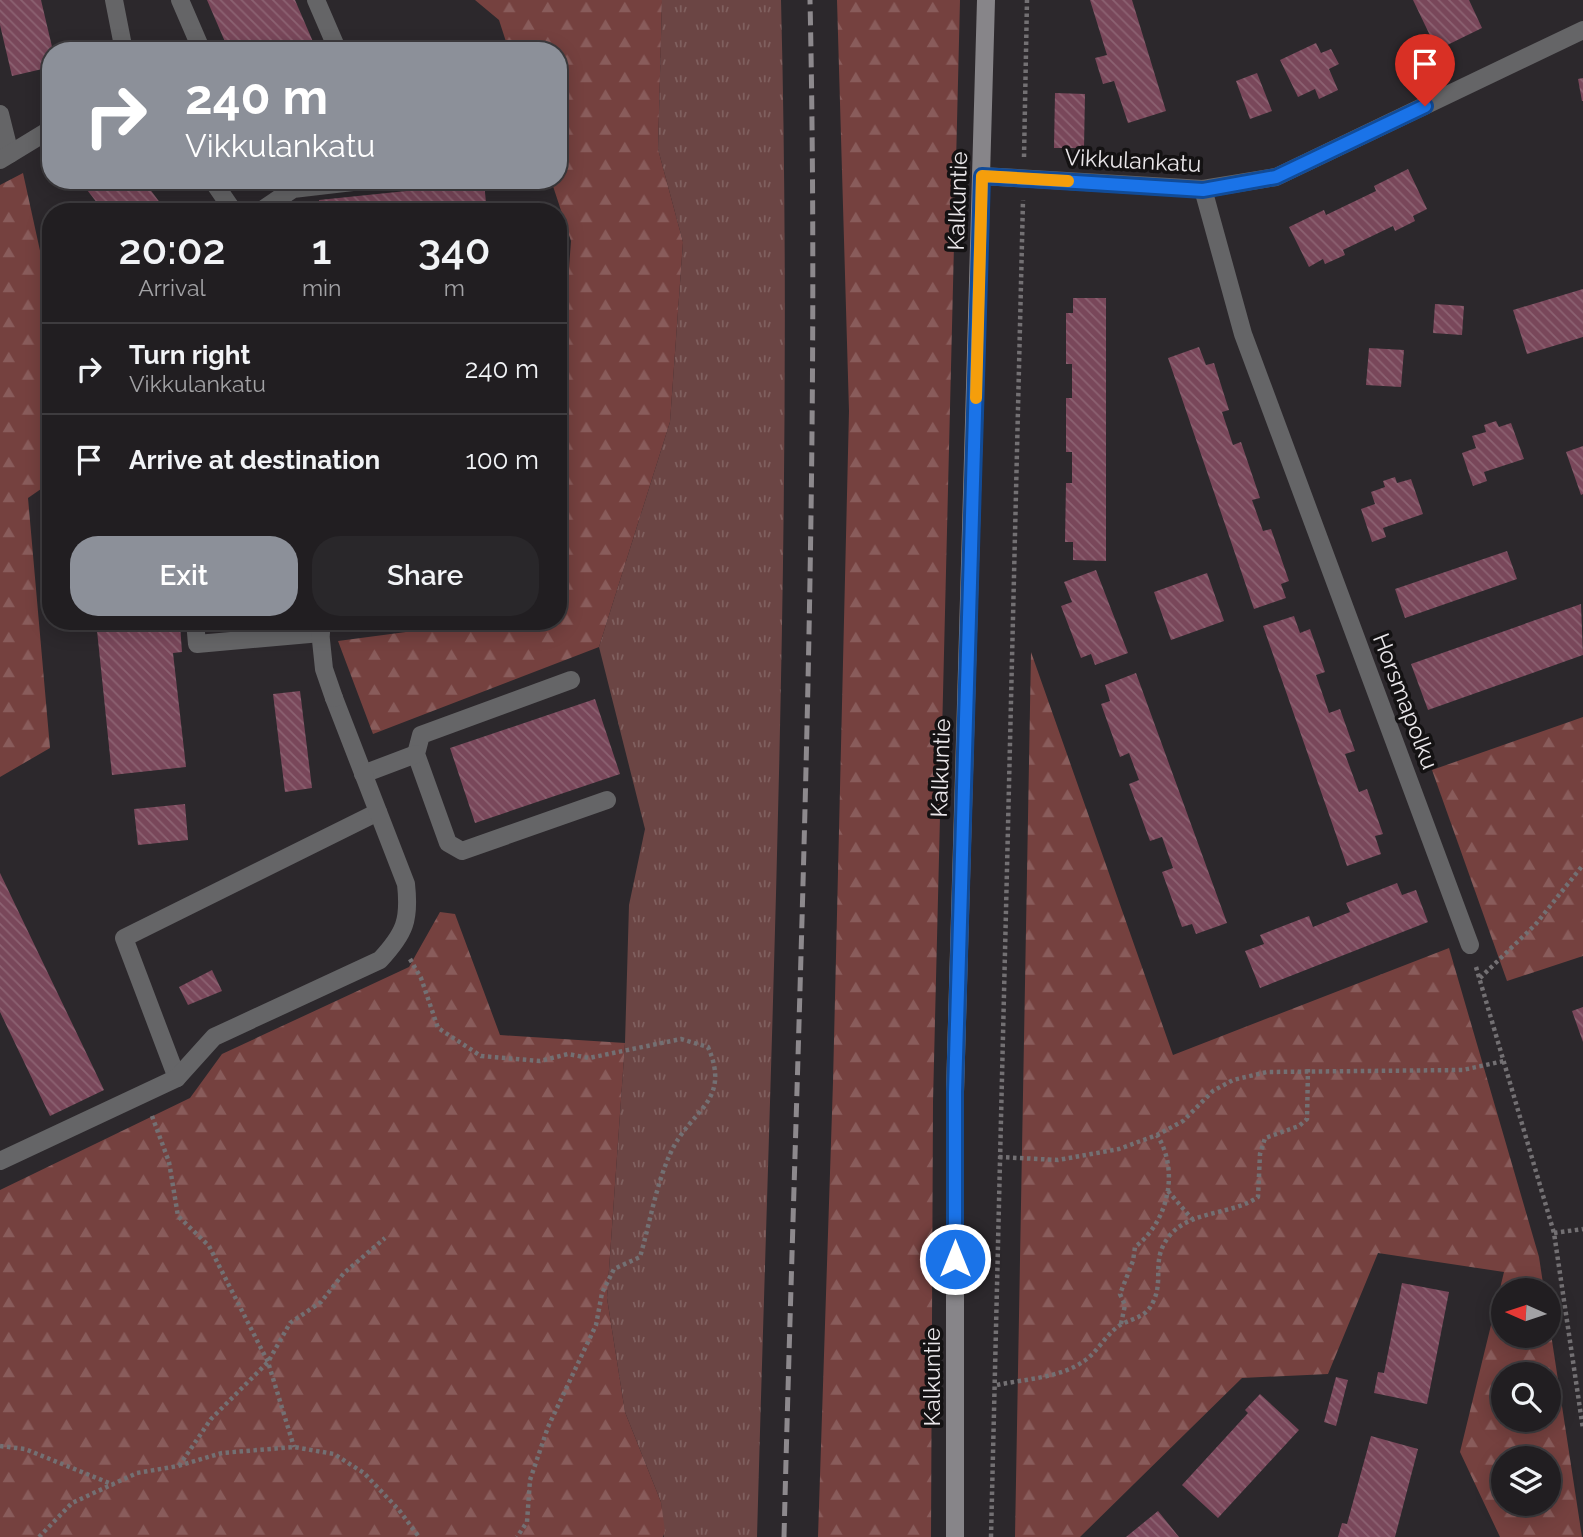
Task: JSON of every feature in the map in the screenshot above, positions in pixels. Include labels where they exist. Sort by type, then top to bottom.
[{"type":"street","points":[[114,0],[122,42]]},
{"type":"street","points":[[180,0],[198,42]]},
{"type":"street","points":[[316,0],[334,42]]},
{"type":"street","name":"Kalkuntie","points":[[955,1537],[955,1092],[986,0]]},
{"type":"street","name":"Vikkulankatu","points":[[982,176],[1203,190],[1276,177],[1583,30]]},
{"type":"street","points":[[0,114],[5,157],[42,134]]},
{"type":"street","points":[[272,203],[293,189]]},
{"type":"street","name":"Horsmapolku","points":[[1203,190],[1243,334],[1470,945]]},
{"type":"street","points":[[196,630],[197,644],[298,630]]},
{"type":"street","points":[[0,1161],[177,1078],[214,1037],[380,960],[398,941],[409,913],[406,884],[324,669],[320,630]]},
{"type":"street","points":[[571,680],[421,735],[416,754],[448,843],[462,851],[607,800]]},
{"type":"street","points":[[363,774],[416,754]]},
{"type":"street","points":[[177,1078],[124,938],[378,812]]},
{"type":"path","points":[[991,1537],[997,1385],[999,1157],[1027,0]]},
{"type":"path","points":[[1480,978],[1535,925],[1583,865]]},
{"type":"path","points":[[398,941],[421,978],[438,1028],[481,1056],[540,1062],[568,1054],[589,1058],[681,1039],[708,1047],[717,1068],[711,1097],[671,1151],[640,1257],[614,1269],[602,1293],[596,1325],[548,1427],[530,1480],[527,1522],[517,1537]]},
{"type":"path","points":[[1470,945],[1554,1233],[1583,1429]]},
{"type":"path","points":[[999,1157],[1058,1160],[1119,1149],[1157,1135],[1183,1121],[1213,1091],[1233,1080],[1267,1072],[1308,1069],[1373,1072],[1463,1070],[1504,1061]]},
{"type":"path","points":[[997,1385],[1067,1371],[1085,1360],[1122,1324],[1141,1319],[1155,1299],[1157,1258],[1171,1234],[1192,1219],[1243,1207],[1258,1197],[1260,1154],[1265,1138],[1299,1126],[1307,1119],[1308,1069]]},
{"type":"path","points":[[143,1092],[169,1162],[177,1216],[209,1246],[268,1362],[294,1447]]},
{"type":"path","points":[[1122,1324],[1125,1305],[1120,1294],[1133,1261],[1135,1247],[1150,1235],[1168,1191],[1170,1170],[1164,1146],[1157,1135]]},
{"type":"path","points":[[1168,1191],[1192,1219]]},
{"type":"path","points":[[1554,1233],[1583,1229]]},
{"type":"path","points":[[178,1466],[211,1419],[268,1362],[290,1323],[321,1303],[344,1273],[385,1238]]},
{"type":"path","points":[[0,1446],[25,1448],[114,1485]]},
{"type":"path","points":[[39,1537],[72,1503],[137,1473],[178,1466],[222,1453],[294,1447],[334,1454],[364,1473],[399,1510],[419,1537]]},
{"type":"green space","points":[[475,0],[662,0],[658,149],[683,242],[670,422],[599,647],[373,734],[338,641],[421,630],[567,630],[567,295],[571,241],[567,229],[567,203],[559,203],[554,189],[567,189],[567,42],[506,42],[499,20]]},
{"type":"green space","points":[[662,0],[781,0],[785,384],[783,576],[757,1537],[664,1537],[661,1502],[625,1412],[607,1298],[625,1043],[629,905],[645,829],[599,647],[670,422],[683,242],[658,149]]},
{"type":"green space","points":[[837,0],[960,0],[933,1102],[931,1537],[818,1537],[833,1082],[849,411]]},
{"type":"green space","points":[[23,173],[42,260],[42,488],[28,498],[50,748],[0,777],[0,185]]},
{"type":"green space","points":[[1031,652],[1173,1055],[1449,948],[1539,1257],[1542,1278],[1503,1278],[1504,1272],[1378,1253],[1328,1374],[1242,1378],[1080,1537],[1015,1537]]},
{"type":"green space","points":[[1583,717],[1583,956],[1507,981],[1432,770]]},
{"type":"green space","points":[[440,912],[455,914],[500,1035],[625,1043],[607,1298],[625,1412],[661,1502],[665,1531],[663,1537],[0,1537],[0,1190],[190,1098],[222,1054],[409,967]]},
{"type":"green space","points":[[1491,1325],[1491,1348],[1553,1348],[1555,1362],[1491,1362],[1491,1432],[1561,1432],[1561,1400],[1582,1537],[1500,1537],[1460,1452]]},
{"type":"building","points":[[0,0],[41,0],[51,42],[42,42],[42,69],[12,76],[0,25]]},
{"type":"building","points":[[207,0],[295,0],[313,42],[225,42]]},
{"type":"building","points":[[1090,0],[1132,0],[1166,111],[1128,123],[1114,81],[1103,84],[1095,58],[1107,55]]},
{"type":"building","points":[[1413,0],[1469,0],[1482,28],[1437,50]]},
{"type":"building","points":[[1316,43],[1321,53],[1331,49],[1339,64],[1329,69],[1338,90],[1319,99],[1315,89],[1298,97],[1280,60]]},
{"type":"building","points":[[1257,73],[1272,111],[1250,119],[1236,81]]},
{"type":"building","points":[[1583,78],[1583,101],[1582,101],[1578,79]]},
{"type":"building","points":[[1055,93],[1085,94],[1084,148],[1054,148]]},
{"type":"building","points":[[1408,169],[1427,209],[1413,216],[1415,221],[1395,231],[1393,226],[1343,250],[1345,255],[1325,264],[1323,259],[1309,267],[1289,227],[1324,210],[1326,215],[1376,191],[1374,186]]},
{"type":"building","points":[[86,189],[150,189],[160,203],[97,203]]},
{"type":"building","points":[[426,189],[485,189],[486,203],[319,203],[319,200]]},
{"type":"building","points":[[1583,289],[1583,337],[1527,354],[1513,310]]},
{"type":"building","points":[[1073,298],[1106,298],[1106,561],[1073,560],[1073,542],[1065,542],[1066,483],[1072,483],[1072,452],[1066,452],[1066,398],[1072,398],[1072,364],[1066,364],[1066,313],[1073,313]]},
{"type":"building","points":[[1435,304],[1464,306],[1462,335],[1433,333]]},
{"type":"building","points":[[1199,347],[1206,365],[1214,363],[1229,410],[1222,412],[1233,445],[1241,442],[1260,498],[1252,500],[1263,531],[1271,529],[1289,581],[1281,584],[1286,598],[1254,609],[1168,358]]},
{"type":"building","points":[[1369,348],[1404,350],[1401,387],[1366,385]]},
{"type":"building","points":[[1496,421],[1499,427],[1511,423],[1524,459],[1484,472],[1487,481],[1473,486],[1462,453],[1476,448],[1472,436],[1486,432],[1484,425]]},
{"type":"building","points":[[1583,446],[1583,494],[1581,495],[1566,452]]},
{"type":"building","points":[[1395,477],[1397,483],[1411,479],[1423,514],[1383,528],[1386,537],[1372,542],[1361,509],[1375,504],[1371,492],[1385,487],[1383,481]]},
{"type":"building","points":[[1507,551],[1517,579],[1405,618],[1395,589]]},
{"type":"building","points":[[1096,570],[1128,653],[1095,665],[1091,654],[1081,658],[1061,606],[1072,602],[1064,582]]},
{"type":"building","points":[[1207,573],[1224,621],[1171,640],[1154,592]]},
{"type":"building","points":[[1581,604],[1583,655],[1428,710],[1411,664]]},
{"type":"building","points":[[1294,616],[1300,633],[1310,629],[1325,672],[1316,675],[1329,713],[1340,709],[1355,751],[1345,754],[1359,792],[1367,789],[1383,834],[1375,836],[1381,854],[1347,866],[1263,626]]},
{"type":"building","points":[[97,630],[180,630],[182,652],[173,653],[186,767],[112,775]]},
{"type":"building","points":[[1136,673],[1227,923],[1196,934],[1192,924],[1182,927],[1162,872],[1173,868],[1162,837],[1150,841],[1129,784],[1139,780],[1129,753],[1120,757],[1101,704],[1110,701],[1105,685]]},
{"type":"building","points":[[300,691],[312,788],[285,792],[273,694]]},
{"type":"building","points":[[595,699],[620,774],[475,823],[450,748]]},
{"type":"building","points":[[185,804],[188,840],[138,845],[134,809]]},
{"type":"building","points":[[0,873],[104,1090],[50,1116],[0,1012]]},
{"type":"building","points":[[1397,883],[1402,895],[1416,890],[1428,922],[1260,988],[1245,951],[1264,944],[1260,935],[1309,916],[1313,927],[1350,912],[1346,903]]},
{"type":"building","points":[[212,970],[222,991],[188,1005],[179,987]]},
{"type":"building","points":[[1583,1007],[1583,1042],[1572,1011]]},
{"type":"building","points":[[1402,1283],[1449,1292],[1427,1404],[1374,1393],[1378,1372],[1384,1373]]},
{"type":"building","points":[[1336,1377],[1348,1380],[1336,1426],[1324,1422]]},
{"type":"building","points":[[1260,1394],[1299,1430],[1218,1518],[1182,1485],[1248,1413],[1245,1410]]},
{"type":"building","points":[[1371,1436],[1418,1449],[1395,1537],[1338,1537],[1342,1523],[1347,1524]]},
{"type":"building","points":[[1158,1511],[1179,1537],[1126,1537]]},
{"type":"railway","points":[[784,1537],[810,576],[813,192],[810,0]]},
{"type":"slow traffic","points":[[976,398],[982,176],[1068,181]]},
{"type":"route","points":[[955,1259],[955,1092],[982,176],[1203,190],[1276,177],[1425,106]]}]
